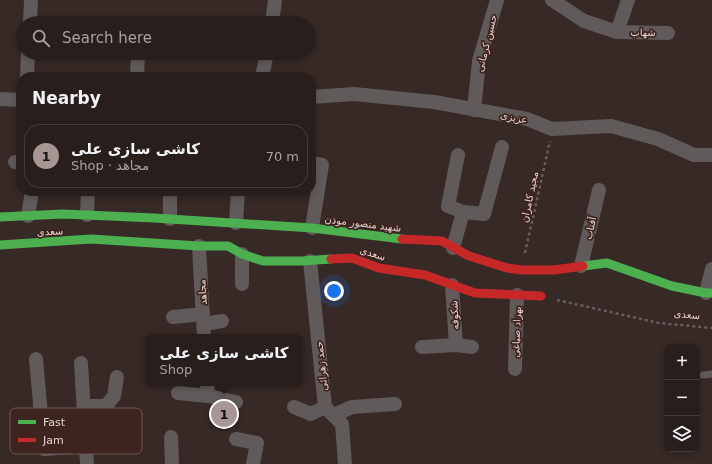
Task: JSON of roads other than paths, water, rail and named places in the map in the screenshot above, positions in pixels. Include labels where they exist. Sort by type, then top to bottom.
[{"type":"street","points":[[30,16],[31,0]]},
{"type":"street","points":[[273,16],[274,0]]},
{"type":"street","name":"حسین کرمانی","points":[[474,110],[479,61],[498,0]]},
{"type":"street","points":[[552,0],[584,21],[617,32],[628,0]]},
{"type":"street","name":"شهاب","points":[[617,32],[668,33]]},
{"type":"street","points":[[27,72],[28,60]]},
{"type":"street","points":[[137,72],[138,60]]},
{"type":"street","points":[[263,72],[266,60]]},
{"type":"street","name":"عزیزی","points":[[316,97],[354,94],[434,102],[527,119],[552,128],[611,126],[658,139],[694,156],[712,156]]},
{"type":"street","points":[[0,99],[16,100]]},
{"type":"street","points":[[458,156],[448,206],[463,212],[484,214],[502,147]]},
{"type":"street","points":[[312,228],[322,165],[316,164]]},
{"type":"street","name":"آفتاب","points":[[581,266],[599,190]]},
{"type":"street","points":[[28,216],[31,196]]},
{"type":"street","points":[[87,215],[88,196]]},
{"type":"street","points":[[170,196],[170,219]]},
{"type":"street","points":[[236,222],[238,196]]},
{"type":"street","points":[[454,248],[463,212]]},
{"type":"street","name":"شهید منصور موذن","points":[[0,217],[63,214],[236,222],[312,228],[399,239],[442,241],[469,256],[506,271],[554,270],[607,263],[672,286],[709,293]]},
{"type":"street","name":"سعدی","points":[[0,245],[91,239],[199,246],[228,246],[242,254],[262,261],[310,261],[352,258],[379,268],[425,275],[475,293],[502,291],[517,295],[541,296]]},
{"type":"street","name":"مجاهد","points":[[199,246],[204,325]]},
{"type":"street","points":[[242,254],[242,284]]},
{"type":"street","name":"حمد زهرائی","points":[[310,261],[329,411],[342,424],[345,464]]},
{"type":"street","points":[[709,293],[712,269]]},
{"type":"street","name":"شکوفه","points":[[452,285],[456,345]]},
{"type":"street","name":"بهزاد صباغی","points":[[514,369],[517,295]]},
{"type":"street","points":[[173,317],[204,325],[222,322]]},
{"type":"street","points":[[422,347],[456,345],[472,347]]},
{"type":"street","points":[[36,359],[40,408]]},
{"type":"street","points":[[81,363],[84,406],[106,406],[114,396],[117,377]]},
{"type":"street","points":[[178,393],[208,390],[236,402]]},
{"type":"street","points":[[294,407],[311,414],[352,407],[395,404]]},
{"type":"street","points":[[171,437],[172,464]]},
{"type":"street","points":[[236,439],[257,443],[253,464]]},
{"type":"street","points":[[86,454],[87,464]]},
{"type":"lane","points":[[703,375],[712,374]]},
{"type":"place","name":"کاشی سازی علی","points":[[224,414]]}]
